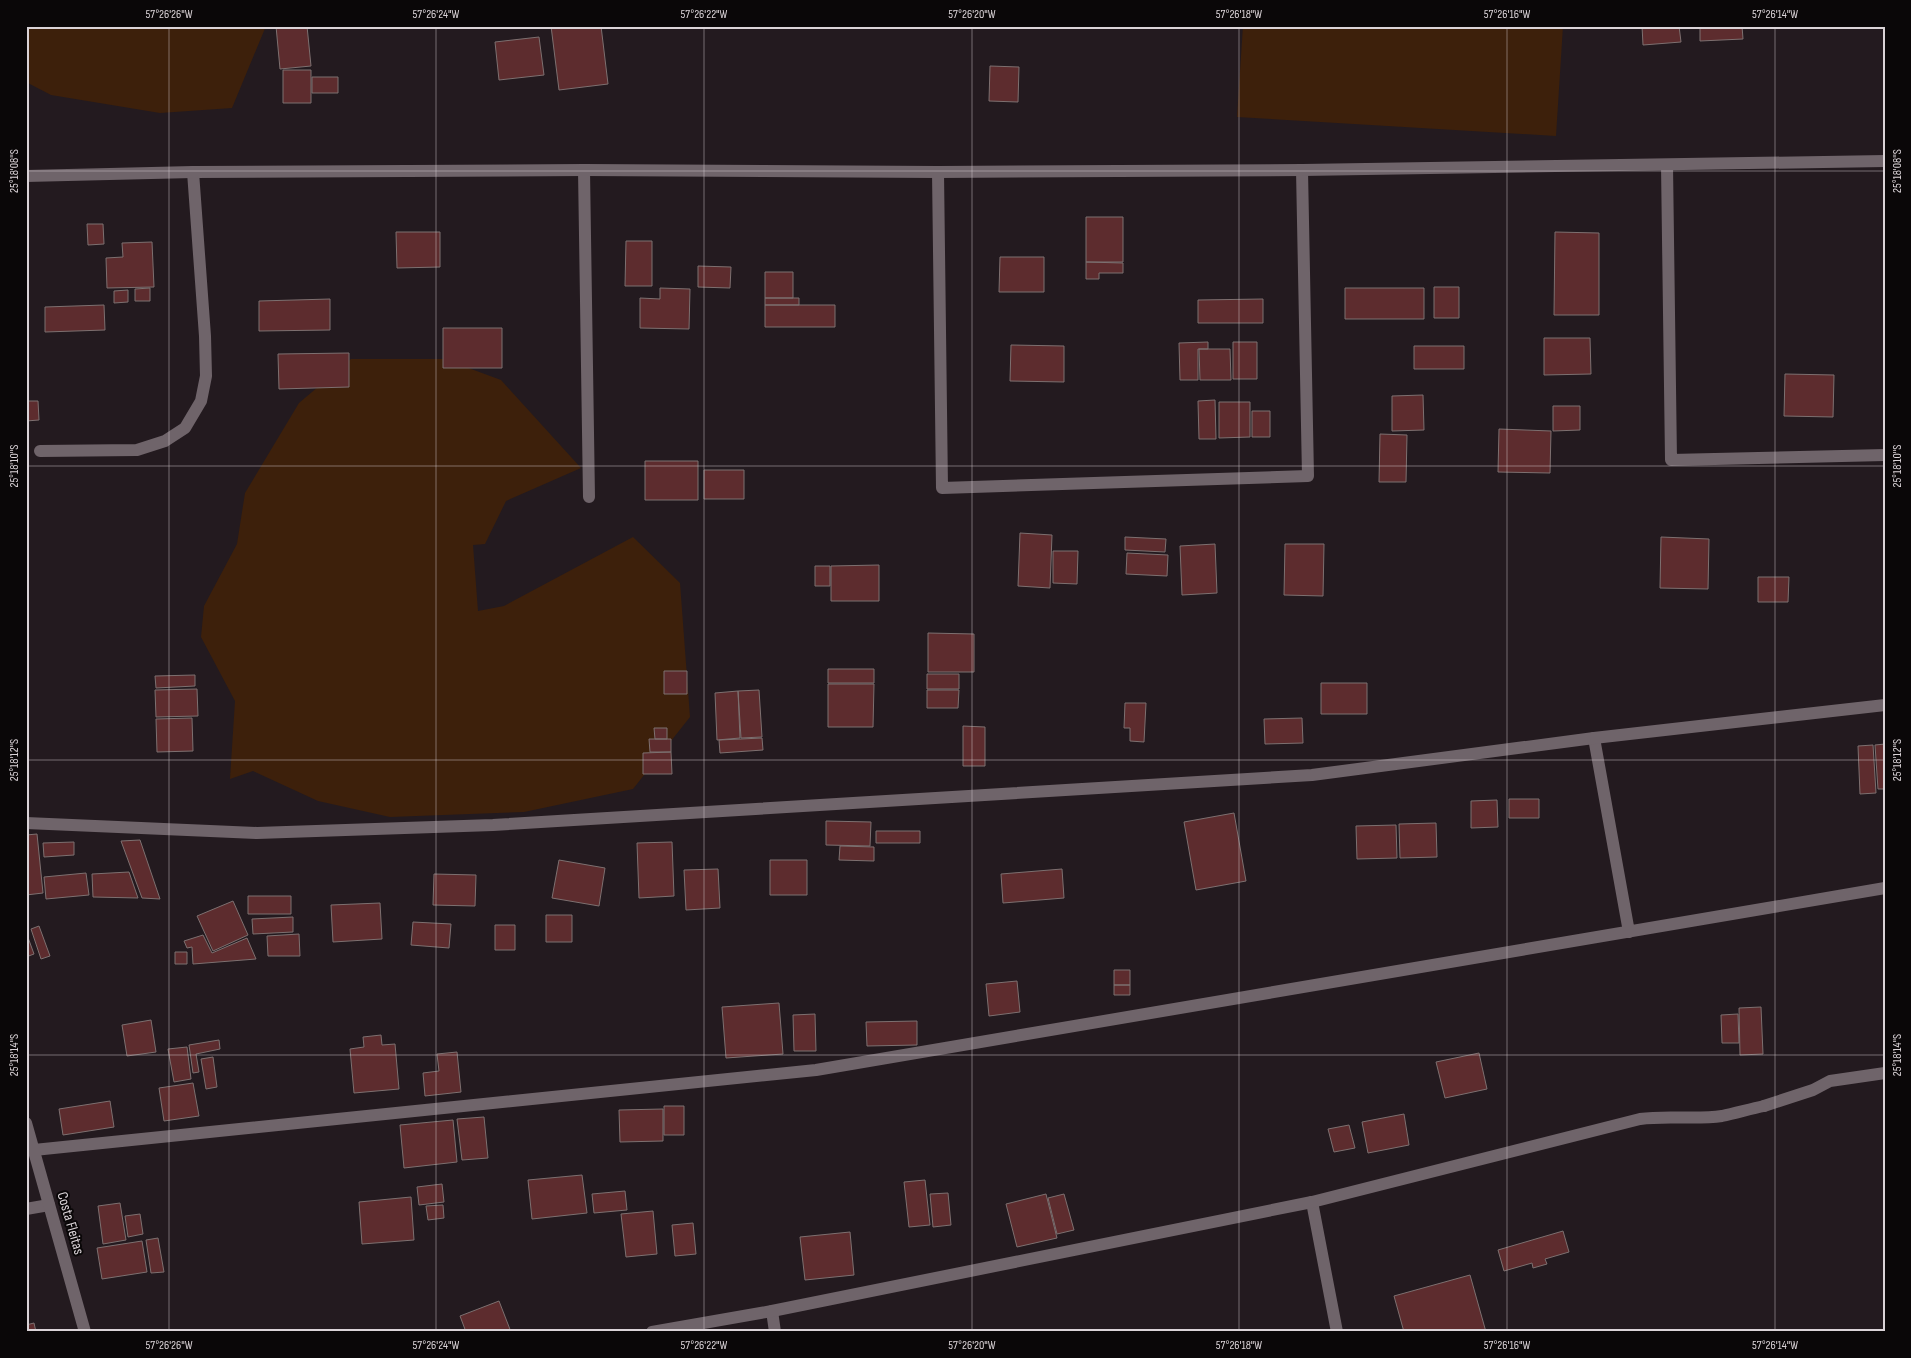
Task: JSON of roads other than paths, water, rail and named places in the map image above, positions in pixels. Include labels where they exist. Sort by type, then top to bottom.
[{"type":"street","points":[[26,176],[193,172],[584,170],[938,172],[1302,170],[1885,161]]},
{"type":"street","points":[[1667,165],[1671,460],[1885,456]]},
{"type":"street","points":[[584,170],[589,497]]},
{"type":"street","points":[[938,172],[942,488],[1308,476],[1302,170]]},
{"type":"street","points":[[40,450],[138,450],[165,441],[185,428],[201,401],[206,376],[205,336],[193,172]]},
{"type":"street","points":[[26,823],[257,833],[493,825],[1312,775],[1594,738],[1885,705]]},
{"type":"street","points":[[1594,738],[1629,932]]},
{"type":"street","points":[[34,1150],[816,1070],[1885,888]]},
{"type":"street","points":[[652,1332],[772,1311],[1312,1202],[1640,1119],[1721,1116],[1764,1106],[1813,1090],[1830,1081],[1885,1073]]},
{"type":"street","name":"Costa Fleitas","points":[[26,1123],[85,1332]]},
{"type":"street","points":[[1312,1202],[1337,1332]]},
{"type":"street","points":[[26,1209],[49,1205]]},
{"type":"street","points":[[772,1311],[775,1332]]}]
